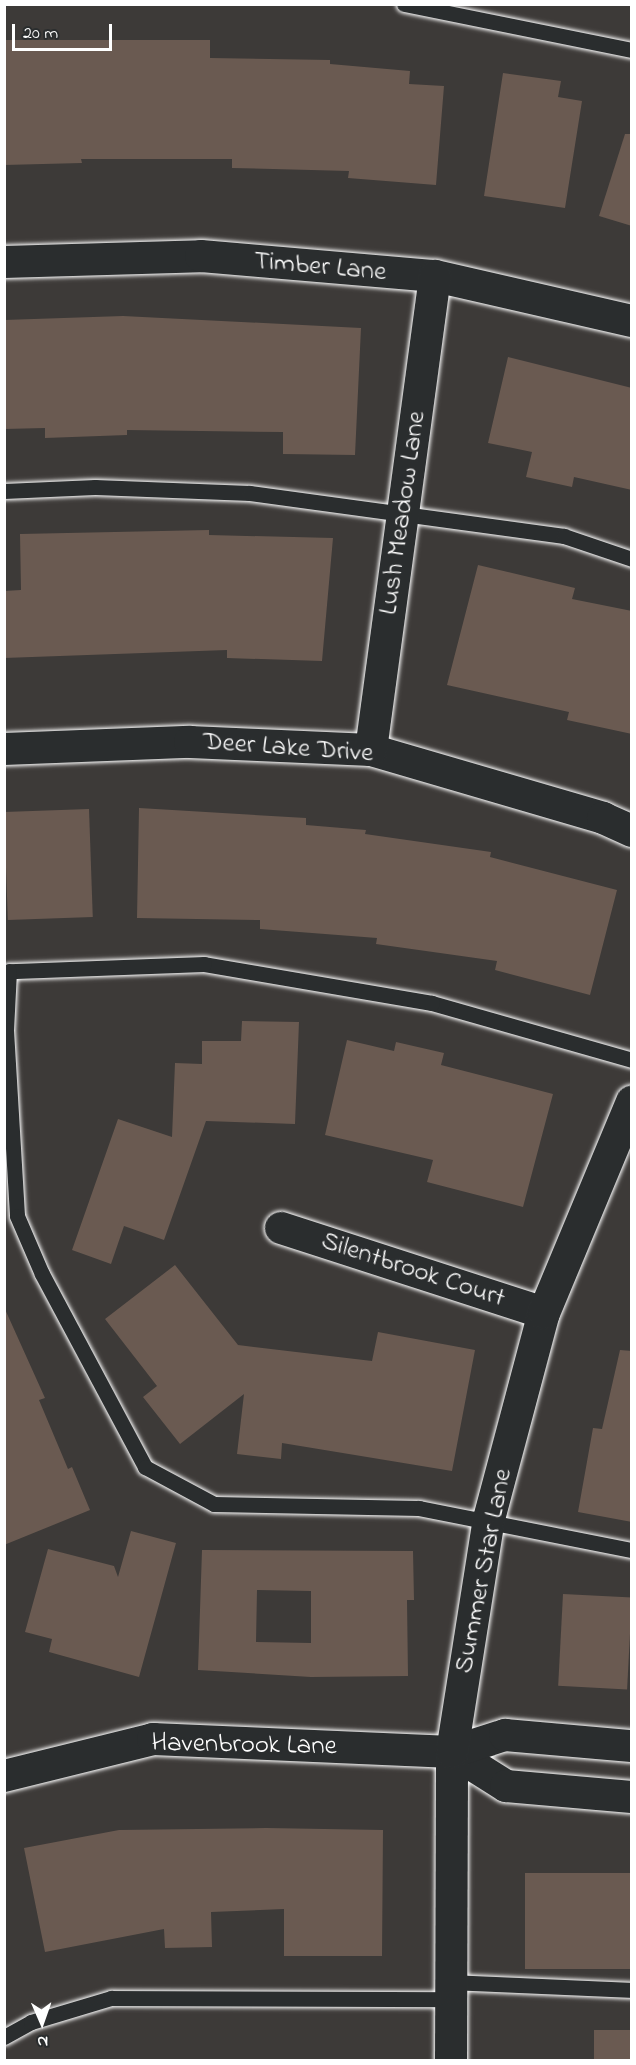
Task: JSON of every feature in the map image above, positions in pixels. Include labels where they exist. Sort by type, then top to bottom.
[{"type":"street","name":"Timber Lane","points":[[4,262],[201,256],[435,276],[632,321]]},
{"type":"street","name":"Lush Meadow Lane","points":[[371,750],[435,276]]},
{"type":"street","name":"Deer Lake Drive","points":[[4,748],[190,742],[371,750],[603,818],[632,831]]},
{"type":"street","name":"Summer Star Lane","points":[[451,2061],[452,1752],[489,1519],[544,1313],[632,1102]]},
{"type":"street","name":"Silentbrook Court","points":[[281,1228],[544,1313]]},
{"type":"street","name":"Havenbrook Lane","points":[[4,1776],[153,1739],[452,1752],[505,1735],[632,1746]]},
{"type":"street","name":"Havenbrook Lane","points":[[452,1752],[506,1786],[632,1797]]},
{"type":"lane","points":[[404,4],[632,50]]},
{"type":"lane","points":[[4,491],[95,487],[250,494],[404,511],[564,536],[632,559]]},
{"type":"lane","points":[[632,1060],[432,1003],[204,964],[7,971],[6,1030],[17,1216],[42,1274],[144,1467],[214,1504],[419,1508],[489,1519],[632,1550]]},
{"type":"lane","points":[[4,2037],[31,2022],[111,1998],[632,1990]]},
{"type":"building","points":[[4,40],[210,40],[210,58],[330,60],[330,64],[410,71],[409,84],[444,86],[436,185],[348,178],[349,171],[232,168],[232,159],[81,159],[82,163],[4,165]]},
{"type":"building","points":[[503,73],[561,81],[558,97],[582,101],[565,208],[484,196]]},
{"type":"building","points":[[625,134],[632,134],[632,226],[599,216]]},
{"type":"building","points":[[123,316],[361,328],[355,455],[283,454],[283,432],[127,430],[127,435],[45,438],[45,428],[4,429],[4,320]]},
{"type":"building","points":[[508,357],[632,388],[632,490],[574,477],[572,487],[526,477],[532,452],[488,443]]},
{"type":"building","points":[[209,530],[209,535],[333,538],[322,661],[227,658],[227,650],[4,658],[4,591],[21,590],[20,534]]},
{"type":"building","points":[[478,565],[575,588],[572,599],[632,611],[632,734],[567,720],[569,712],[447,685]]},
{"type":"building","points":[[139,808],[306,818],[306,825],[366,830],[365,834],[491,852],[490,857],[617,890],[590,995],[495,970],[497,961],[376,944],[377,938],[260,929],[260,920],[137,918]]},
{"type":"building","points":[[89,809],[93,917],[8,920],[4,812]]},
{"type":"building","points":[[242,1021],[299,1022],[295,1124],[206,1121],[164,1240],[124,1226],[111,1264],[72,1250],[118,1119],[172,1137],[175,1063],[202,1064],[202,1041],[241,1041]]},
{"type":"building","points":[[347,1040],[394,1051],[396,1042],[444,1053],[441,1065],[553,1094],[523,1207],[427,1182],[433,1160],[325,1135]]},
{"type":"building","points":[[175,1265],[238,1345],[372,1361],[378,1332],[475,1350],[452,1471],[282,1443],[281,1459],[237,1454],[244,1394],[180,1444],[143,1397],[157,1386],[105,1319]]},
{"type":"building","points":[[4,1307],[45,1398],[39,1400],[68,1469],[72,1467],[90,1510],[4,1545]]},
{"type":"building","points":[[620,1350],[632,1351],[632,1522],[578,1512],[593,1428],[602,1429]]},
{"type":"building","points":[[131,1531],[176,1543],[139,1677],[49,1652],[52,1639],[25,1632],[48,1549],[114,1566],[118,1577]]},
{"type":"building","points":[[202,1550],[413,1551],[414,1600],[407,1600],[408,1676],[311,1677],[198,1670]],"holes":[[[257,1590],[311,1591],[311,1643],[256,1642]]]},
{"type":"building","points":[[563,1594],[632,1598],[627,1689],[558,1686]]},
{"type":"building","points":[[266,1828],[383,1830],[382,1956],[284,1956],[284,1909],[211,1912],[212,1947],[165,1948],[164,1929],[45,1952],[24,1848],[119,1830]]},
{"type":"building","points":[[525,1873],[632,1873],[632,1969],[525,1969]]},
{"type":"building","points":[[594,2030],[632,2030],[632,2060],[594,2060]]}]
